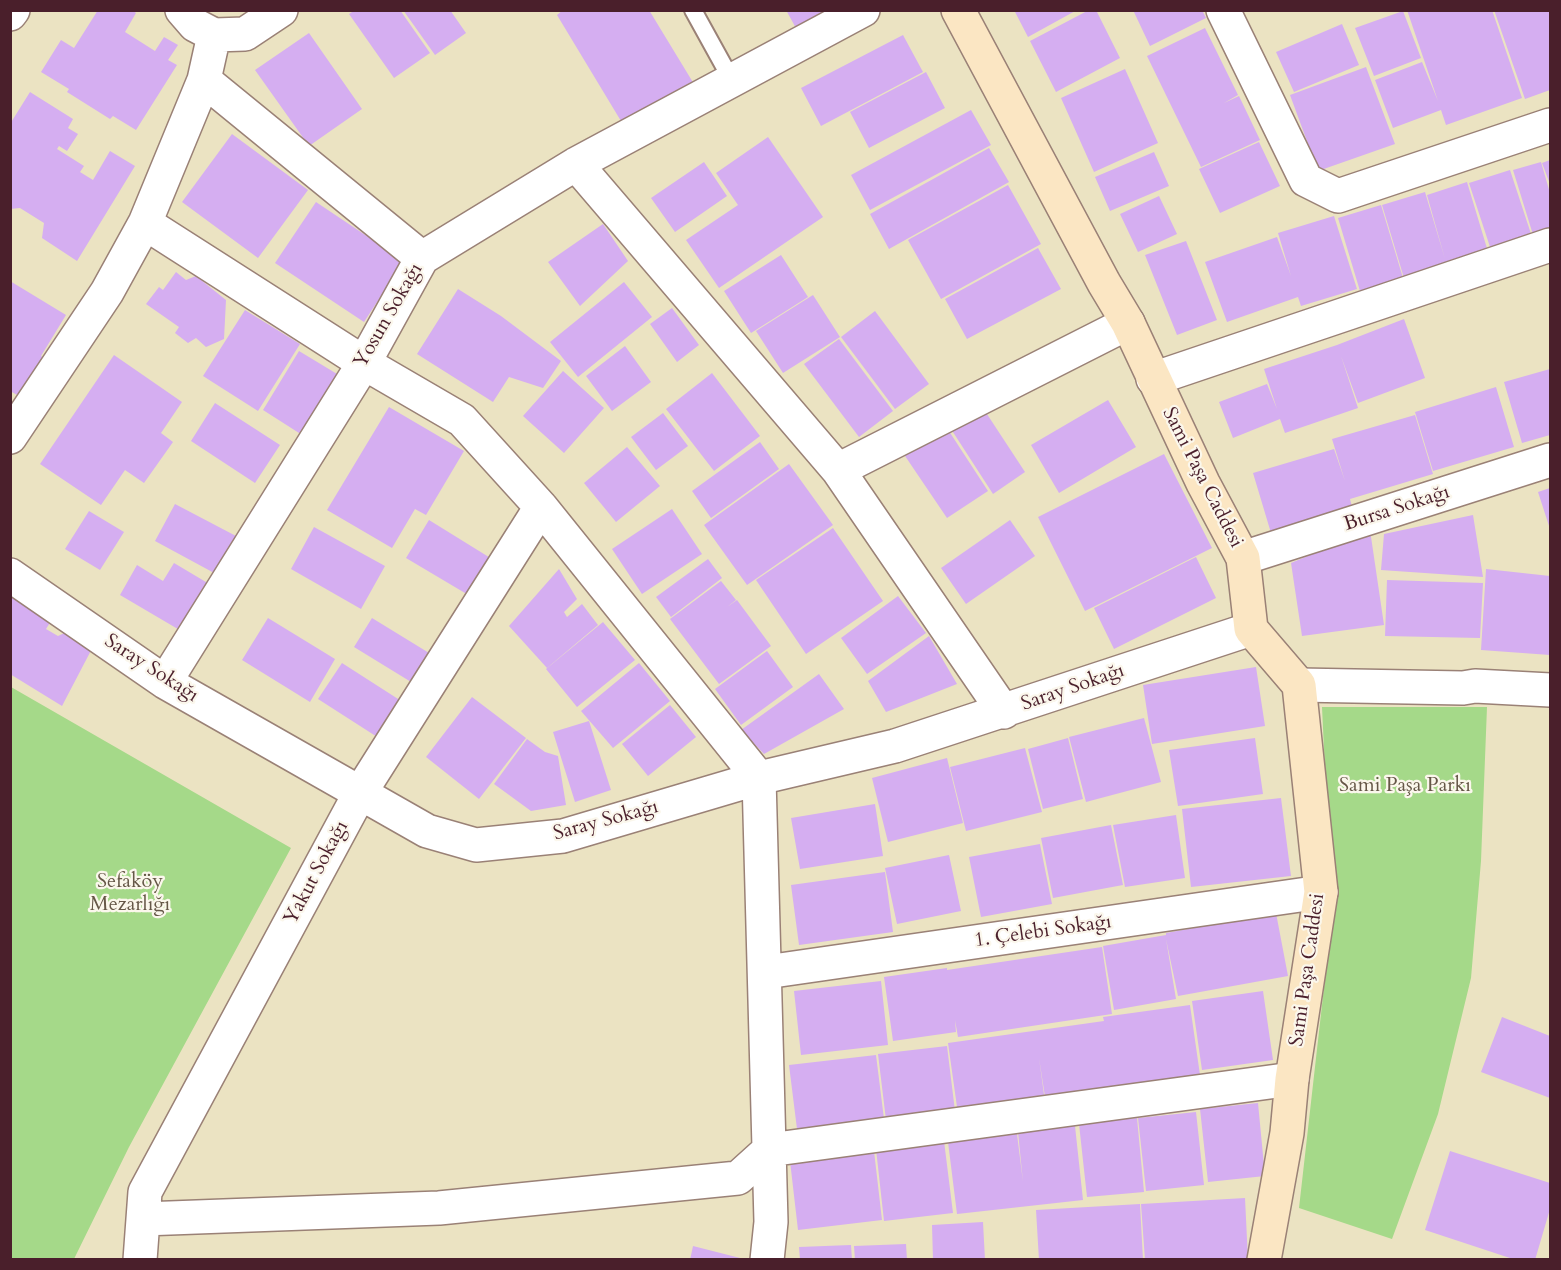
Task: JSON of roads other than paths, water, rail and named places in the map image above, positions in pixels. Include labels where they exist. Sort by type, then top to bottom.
[{"type":"street","points":[[182,10],[195,25],[214,35],[245,34],[281,10]]},
{"type":"street","name":"Yosun Sokağı","points":[[165,682],[364,363],[422,258],[576,164],[863,10]]},
{"type":"street","name":"Sami Paşa Caddesi","points":[[958,10],[1098,272],[1128,323],[1203,483],[1243,558],[1251,629]]},
{"type":"street","points":[[1223,10],[1306,180],[1338,196],[1551,125]]},
{"type":"street","points":[[10,437],[107,292],[144,223],[204,80],[214,35]]},
{"type":"street","points":[[204,80],[422,258]]},
{"type":"street","points":[[576,164],[838,470],[1004,712]]},
{"type":"street","points":[[144,223],[364,363],[462,420],[541,507],[759,777],[771,1222],[767,1260]]},
{"type":"street","points":[[1153,379],[1551,245]]},
{"type":"street","points":[[838,470],[1128,323]]},
{"type":"street","name":"Bursa Sokağı","points":[[1243,558],[1551,460]]},
{"type":"street","name":"Yakut Sokağı","points":[[140,1260],[145,1192],[360,793],[541,507]]},
{"type":"street","name":"Saray Sokağı","points":[[10,575],[165,682],[427,831],[476,845],[563,836],[759,777],[895,746],[1251,629]]},
{"type":"street","points":[[1251,629],[1299,685],[1463,688],[1475,686],[1551,690]]},
{"type":"street","name":"Sami Paşa Caddesi","points":[[1264,1260],[1287,1133],[1292,1078],[1321,892],[1299,685]]},
{"type":"street","name":"1. Çelebi Sokağı","points":[[766,972],[1321,892]]},
{"type":"street","points":[[143,1219],[439,1208],[738,1178],[769,1150],[1292,1078]]},
{"type":"lane","points":[[693,10],[725,68],[730,82]]},
{"type":"park label","name":"Sami Paşa Parkı","points":[[1405,786]]},
{"type":"park label","name":"Sefaköy Mezarlığı","points":[[130,894]]}]
